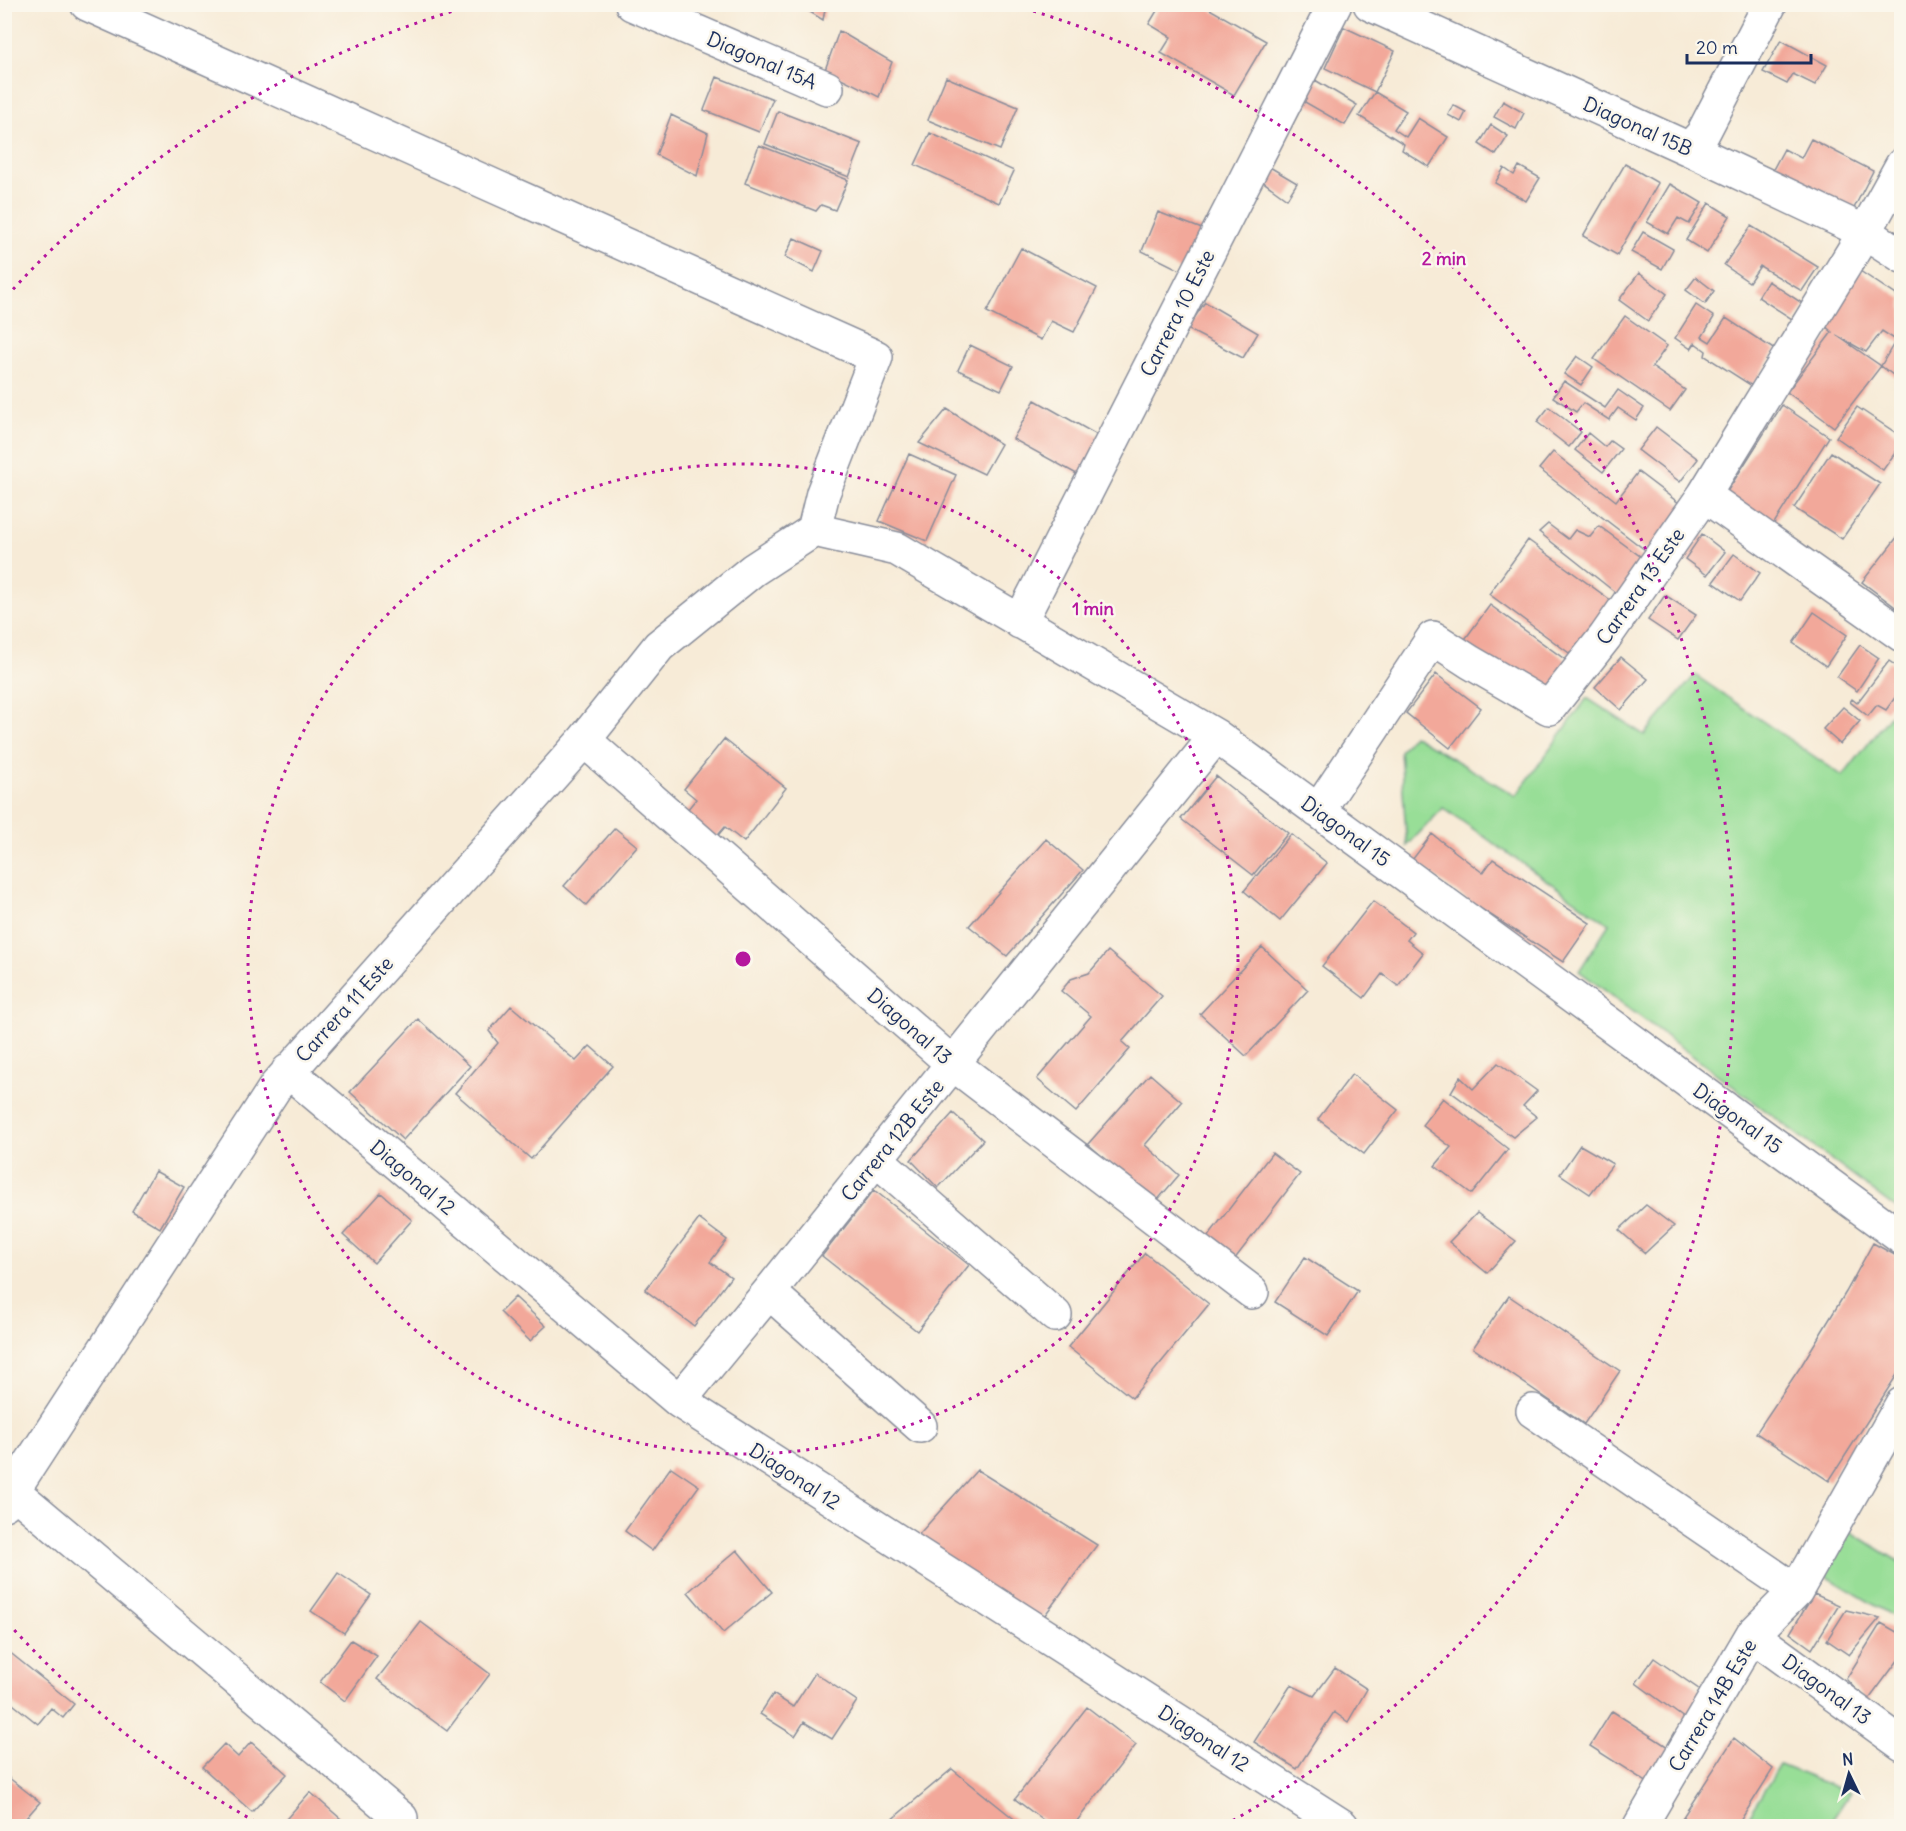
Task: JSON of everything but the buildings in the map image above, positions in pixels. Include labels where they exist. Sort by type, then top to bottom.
[{"type":"street","points":[[87,4],[876,357],[823,493],[814,530]]},
{"type":"street","name":"Diagonal 15A","points":[[632,4],[827,88]]},
{"type":"street","name":"Carrera 10 Este","points":[[1020,622],[1335,4]]},
{"type":"street","name":"Diagonal 15B","points":[[1370,4],[1865,232],[1902,256]]},
{"type":"street","points":[[1689,149],[1702,135],[1770,4]]},
{"type":"street","name":"Carrera 13 Este","points":[[1318,811],[1433,638],[1549,708],[1605,637],[1704,495],[1865,232],[1902,165]]},
{"type":"street","points":[[1704,495],[1902,635]]},
{"type":"street","name":"Carrera 11 Este","points":[[9,1497],[276,1086],[288,1071],[584,740],[659,646],[753,570],[814,530]]},
{"type":"street","name":"Diagonal 15","points":[[814,530],[897,549],[1216,736],[1902,1238]]},
{"type":"street","name":"Carrera 12B Este","points":[[679,1401],[1216,736]]},
{"type":"street","name":"Diagonal 13","points":[[584,740],[953,1064],[1252,1292]]},
{"type":"street","name":"Diagonal 12","points":[[288,1071],[679,1401],[1342,1827]]},
{"type":"street","points":[[876,1159],[1054,1315]]},
{"type":"street","points":[[769,1292],[920,1426]]},
{"type":"street","name":"Carrera 14B Este","points":[[1640,1827],[1752,1635],[1796,1591],[1902,1404]]},
{"type":"street","points":[[1533,1411],[1796,1591]]},
{"type":"street","points":[[9,1497],[401,1818],[393,1827]]},
{"type":"street","name":"Diagonal 13","points":[[1752,1635],[1902,1743]]},
{"type":"green space","points":[[1695,675],[1843,776],[1901,702],[1901,1212],[1579,971],[1609,924],[1443,808],[1407,846],[1400,751],[1413,735],[1516,796],[1587,698],[1644,735]]},
{"type":"green space","points":[[1842,1526],[1901,1563],[1901,1621],[1816,1570]]},
{"type":"green space","points":[[1780,1765],[1850,1793],[1828,1826],[1742,1826]]}]
